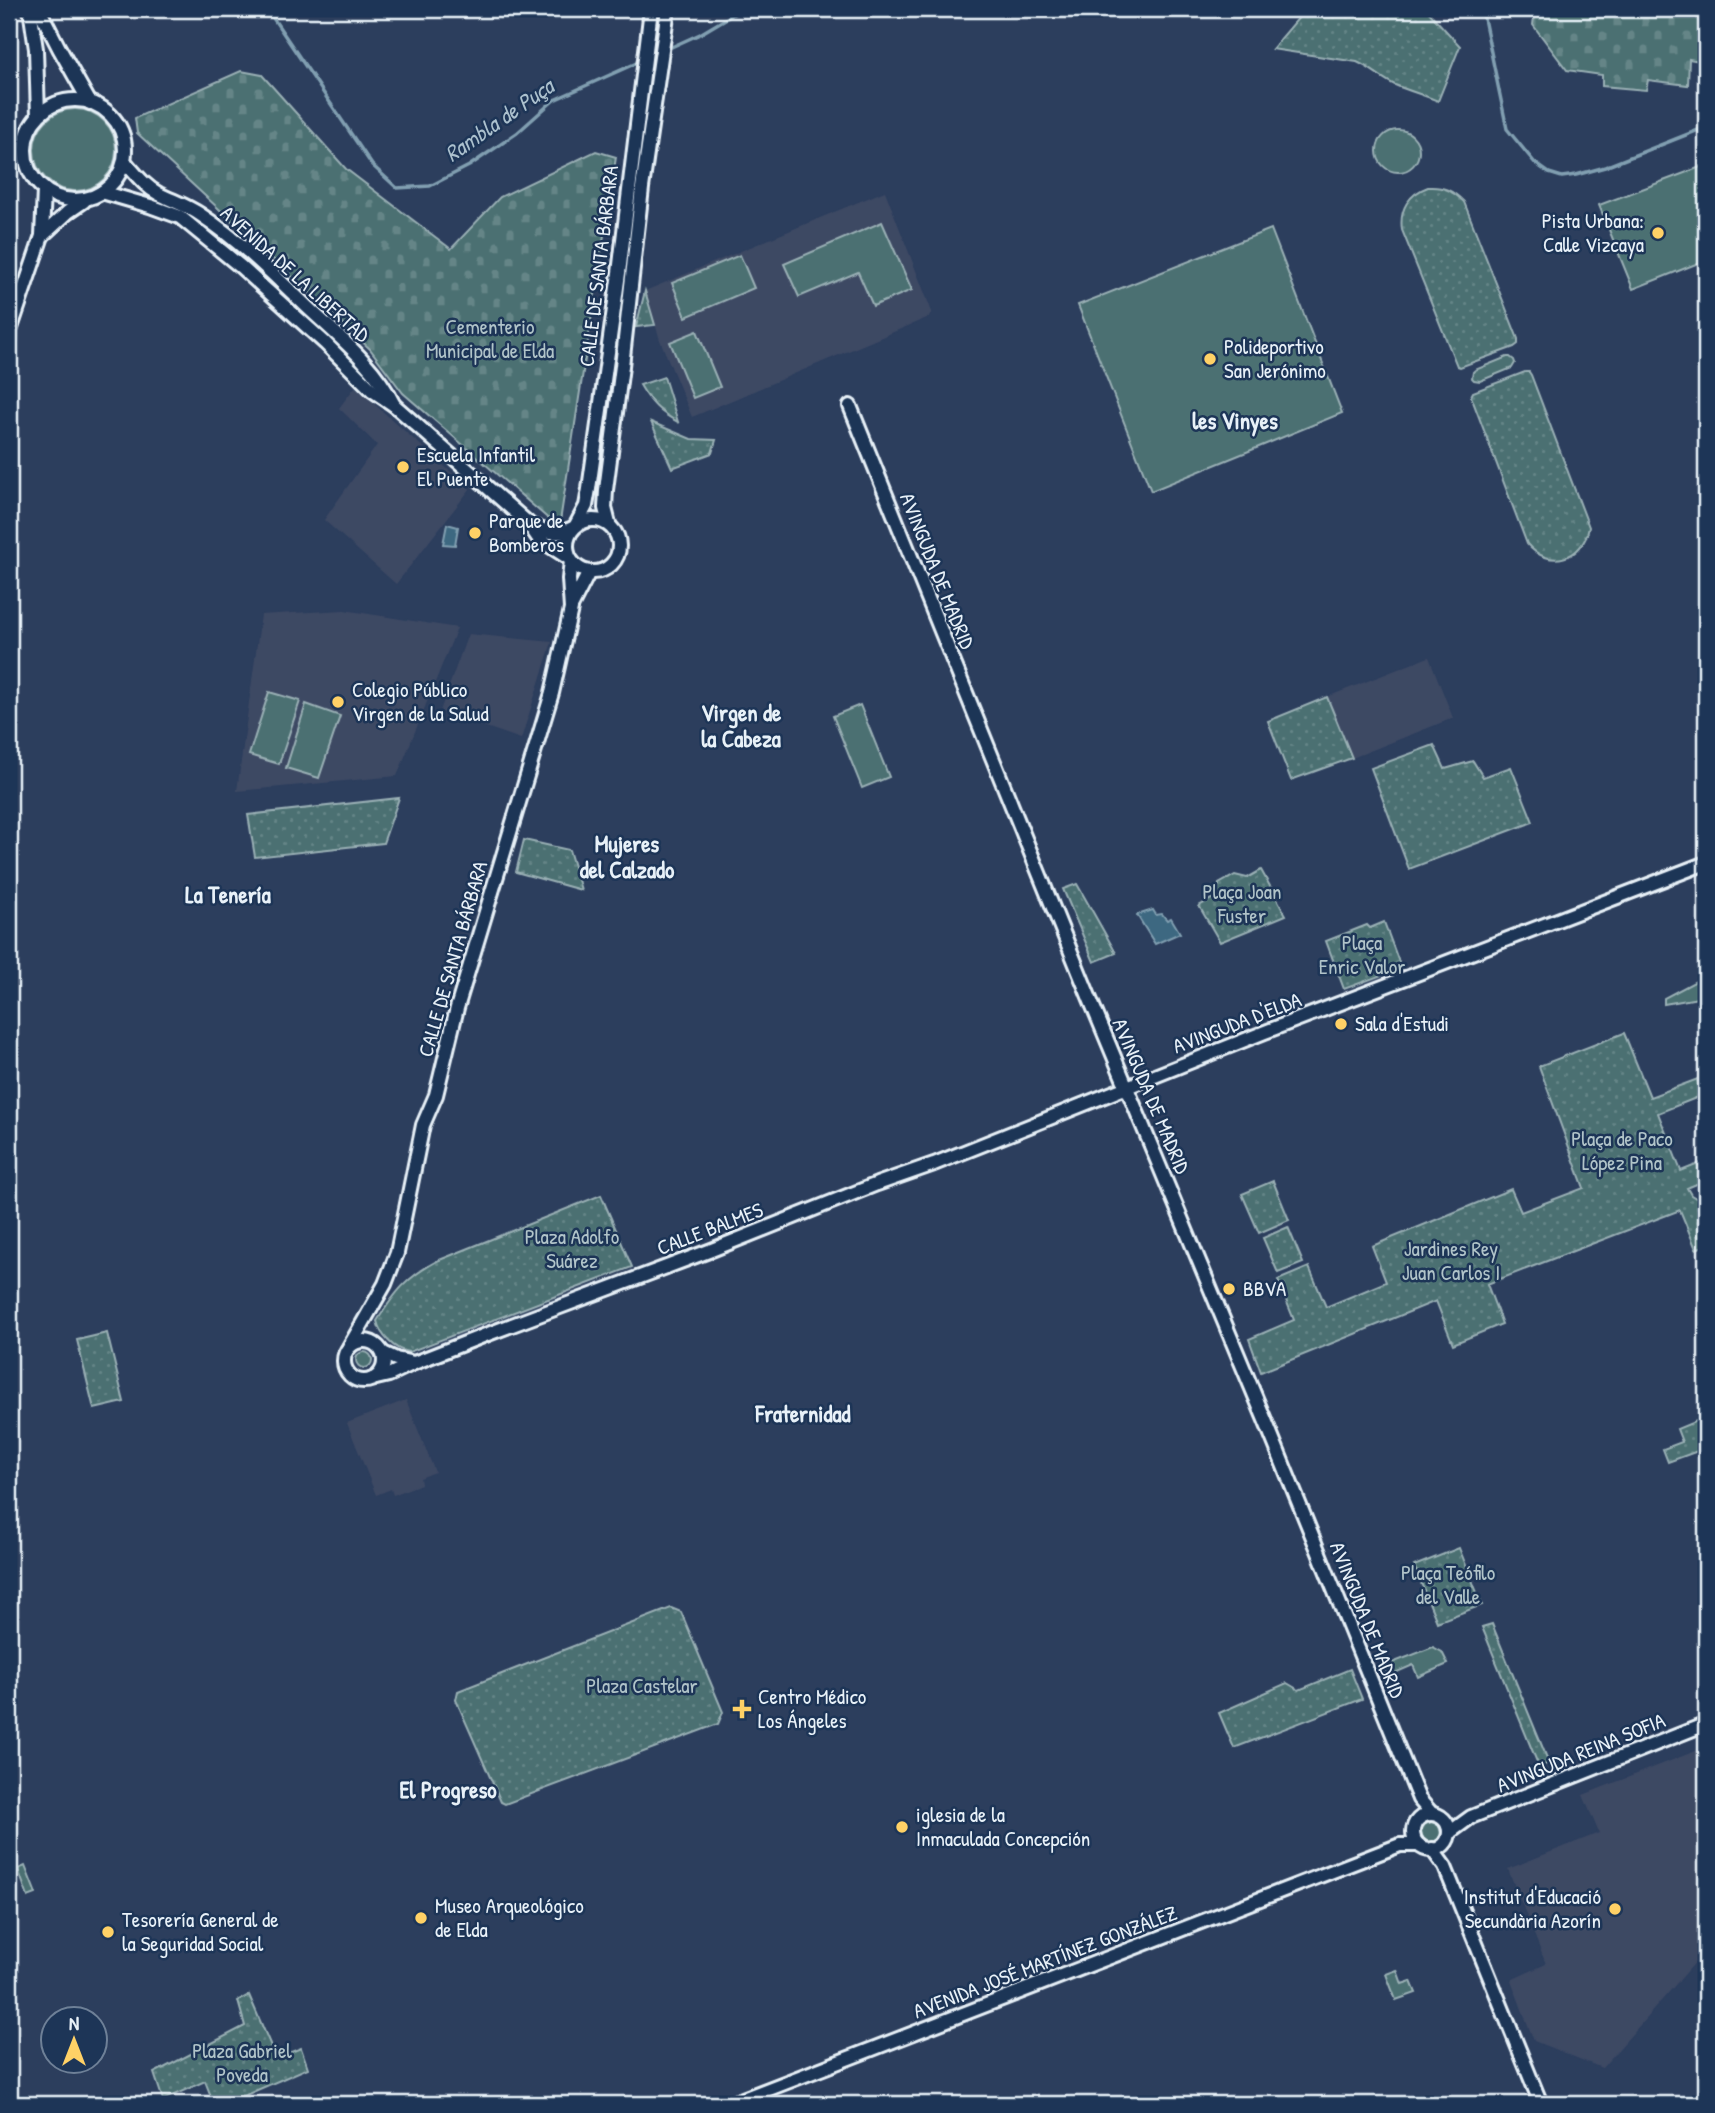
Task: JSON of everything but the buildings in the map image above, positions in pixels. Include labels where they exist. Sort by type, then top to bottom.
[{"type":"street","points":[[30,9],[36,48],[38,116]]},
{"type":"street","points":[[39,9],[90,103]]},
{"type":"street","name":"CALLE DE SANTA BÁRBARA","points":[[575,527],[586,506],[589,489],[651,9]]},
{"type":"street","name":"CALLE DE SANTA BÁRBARA","points":[[609,524],[605,508],[606,490],[642,188],[668,9]]},
{"type":"street","points":[[42,236],[68,212],[113,184],[124,161],[125,144],[120,128],[112,116],[101,107],[90,103],[76,100],[62,102],[49,107],[38,116],[26,137],[26,164],[32,177],[44,190],[57,198],[72,201],[87,199]]},
{"type":"street","name":"AVENIDA DE LA LIBERTAD","points":[[124,161],[157,193],[202,216],[250,253],[366,364],[386,389],[394,405]]},
{"type":"street","points":[[9,344],[10,331],[42,236],[44,190]]},
{"type":"street","name":"AVENIDA DE LA LIBERTAD","points":[[102,192],[180,217],[325,343],[372,390],[394,405],[528,523],[547,533],[562,533],[575,527]]},
{"type":"street","name":"AVINGUDA DE MADRID","points":[[850,406],[950,657],[1419,1799],[1432,1814]]},
{"type":"street","points":[[589,519],[609,524],[618,536],[620,544],[617,558],[601,571],[589,572],[576,566],[571,560],[567,544],[575,527],[589,519]]},
{"type":"street","name":"AVENIDA DE LA LIBERTAD","points":[[528,523],[539,539],[571,560]]},
{"type":"street","name":"CALLE DE SANTA BÁRBARA","points":[[571,560],[571,609]]},
{"type":"street","name":"CALLE DE SANTA BÁRBARA","points":[[349,1347],[385,1284],[397,1253],[423,1125],[436,1095],[457,1008],[552,693],[571,609],[589,572]]},
{"type":"street","name":"AVINGUDA D'ELDA","points":[[1018,1129],[1706,863]]},
{"type":"street","name":"CALLE BALMES","points":[[372,1379],[389,1375],[1018,1129]]},
{"type":"street","points":[[366,1315],[378,1348],[383,1368],[372,1379],[358,1380],[346,1371],[343,1361],[349,1347],[358,1341],[378,1348],[396,1359],[414,1363]]},
{"type":"street","name":"AVINGUDA REINA SOFIA","points":[[1436,1843],[1469,1818],[1706,1724]]},
{"type":"street","name":"AVINGUDA DE MADRID","points":[[1419,1799],[1419,1819]]},
{"type":"street","points":[[1400,1845],[1413,1832],[1419,1819],[1432,1814],[1445,1820],[1448,1825],[1436,1843]]},
{"type":"street","name":"AVINGUDA REINA SOFIA","points":[[1445,1820],[1469,1818]]},
{"type":"street","points":[[1413,1832],[1415,1839],[1436,1843]]},
{"type":"street","points":[[1400,1845],[1436,1843]]},
{"type":"street","points":[[1436,1843],[1541,2104]]},
{"type":"street","name":"AVENIDA JOSÉ MARTÍNEZ GONZÁLEZ","points":[[730,2104],[1400,1845]]},
{"type":"shaded area","points":[[885,191],[932,312],[929,317],[692,417],[660,340],[645,291]]},
{"type":"shaded area","name":"Escuela Infantil El Puente","points":[[355,387],[470,489],[396,584],[324,520],[377,445],[339,408]]},
{"type":"shaded area","points":[[447,524],[458,527],[455,545],[443,544]]},
{"type":"shaded area","name":"Colegio Público Virgen de la Salud","points":[[344,610],[457,628],[397,776],[237,791],[261,615]]},
{"type":"shaded area","points":[[468,634],[552,642],[521,739],[440,711]]},
{"type":"shaded area","points":[[1429,657],[1453,718],[1352,758],[1327,697]]},
{"type":"shaded area","points":[[1153,910],[1156,915],[1162,914],[1167,920],[1171,918],[1180,933],[1155,944],[1137,915]]},
{"type":"shaded area","points":[[406,1400],[435,1472],[420,1478],[421,1484],[393,1495],[391,1489],[376,1495],[347,1423]]},
{"type":"shaded area","name":"Institut d'Educació Secundària Azorín","points":[[1706,1747],[1706,1950],[1602,2068],[1534,2041],[1511,1980],[1546,1964],[1508,1869],[1599,1833],[1583,1795]]},
{"type":"green space","points":[[1321,9],[1426,9],[1460,46],[1438,101],[1395,85],[1357,62],[1272,49],[1300,16]]},
{"type":"green space","points":[[1535,9],[1706,9],[1706,53],[1701,52],[1700,61],[1689,59],[1688,85],[1648,80],[1646,90],[1602,86],[1602,75],[1567,70],[1533,25]]},
{"type":"green space","name":"Cementerio Municipal de Elda","points":[[241,71],[262,75],[346,169],[451,249],[500,197],[596,151],[616,157],[559,528],[403,393],[370,349],[137,133],[135,118]]},
{"type":"green space","points":[[67,109],[83,109],[98,116],[109,127],[116,142],[113,166],[104,179],[83,191],[67,191],[52,184],[41,173],[34,158],[34,142],[41,127],[52,116]]},
{"type":"green space","points":[[1398,130],[1413,136],[1419,151],[1413,166],[1398,172],[1383,166],[1377,151],[1383,136]]},
{"type":"green space","name":"Pista Urbana: Calle Vizcaya","points":[[1706,165],[1706,260],[1633,289],[1599,205]]},
{"type":"green space","points":[[1428,187],[1448,190],[1464,202],[1518,339],[1518,344],[1514,347],[1460,367],[1457,366],[1402,230],[1402,215],[1407,203]]},
{"type":"green space","points":[[882,222],[912,290],[873,306],[858,272],[799,297],[784,264]]},
{"type":"green space","name":"Polideportivo San Jerónimo","points":[[1271,229],[1342,413],[1151,491],[1078,305]]},
{"type":"green space","points":[[740,255],[754,288],[686,317],[672,283]]},
{"type":"green space","points":[[645,291],[655,325],[636,327]]},
{"type":"green space","points":[[697,331],[720,387],[693,398],[670,342]]},
{"type":"green space","points":[[1507,357],[1514,360],[1512,368],[1480,381],[1472,378],[1475,370]]},
{"type":"green space","points":[[1525,372],[1531,375],[1589,527],[1580,547],[1564,558],[1545,557],[1527,544],[1471,396],[1473,392]]},
{"type":"green space","points":[[664,377],[678,422],[656,406],[640,385]]},
{"type":"green space","points":[[651,422],[691,439],[716,440],[712,453],[672,468]]},
{"type":"green space","points":[[269,692],[300,701],[279,764],[249,755]]},
{"type":"green space","points":[[1327,697],[1352,758],[1291,780],[1268,721]]},
{"type":"green space","points":[[306,704],[340,716],[319,778],[286,768]]},
{"type":"green space","points":[[860,705],[889,777],[862,788],[833,716]]},
{"type":"green space","points":[[1434,745],[1445,769],[1473,761],[1483,777],[1511,767],[1533,822],[1409,869],[1371,768]]},
{"type":"green space","points":[[399,798],[383,843],[255,857],[248,815]]},
{"type":"green space","points":[[524,840],[569,850],[581,890],[516,872]]},
{"type":"green space","name":"Plaça Joan Fuster","points":[[1261,870],[1286,915],[1220,942],[1199,906],[1217,896],[1219,884],[1235,875],[1247,878]]},
{"type":"green space","points":[[1077,884],[1116,953],[1094,962],[1063,889]]},
{"type":"green space","name":"Plaça Enric Valor","points":[[1384,922],[1401,968],[1344,989],[1326,941],[1367,925],[1370,928]]},
{"type":"green space","points":[[1698,980],[1704,997],[1664,1004],[1664,998]]},
{"type":"green space","points":[[1624,1033],[1650,1097],[1706,1076],[1706,1094],[1658,1113],[1681,1171],[1706,1161],[1706,1180],[1687,1188],[1691,1195],[1704,1203],[1706,1209],[1703,1211],[1706,1219],[1706,1245],[1696,1249],[1680,1210],[1487,1284],[1502,1324],[1453,1344],[1436,1301],[1261,1372],[1249,1339],[1294,1320],[1278,1280],[1309,1267],[1326,1307],[1386,1282],[1372,1246],[1511,1189],[1521,1212],[1584,1188],[1539,1066]]},
{"type":"green space","points":[[1273,1181],[1289,1220],[1259,1233],[1242,1194]]},
{"type":"green space","name":"Plaza Adolfo Suárez","points":[[601,1195],[632,1267],[409,1352],[393,1345],[381,1331],[377,1321],[390,1301],[402,1286],[426,1267]]},
{"type":"green space","points":[[1288,1227],[1303,1263],[1278,1273],[1263,1238]]},
{"type":"green space","points":[[107,1333],[124,1402],[94,1409],[77,1340]]},
{"type":"green space","points":[[361,1352],[367,1352],[372,1360],[370,1366],[361,1368],[356,1363],[356,1357]]},
{"type":"green space","points":[[1706,1417],[1706,1448],[1668,1462],[1663,1449],[1682,1442],[1677,1429]]},
{"type":"green space","name":"Plaça Teófilo del Valle","points":[[1459,1548],[1482,1605],[1437,1622],[1414,1566]]},
{"type":"green space","name":"Plaza Castelar","points":[[671,1608],[681,1612],[723,1712],[718,1724],[505,1804],[501,1802],[456,1700],[458,1691]]},
{"type":"green space","points":[[1492,1624],[1549,1763],[1539,1767],[1482,1627]]},
{"type":"green space","points":[[1433,1647],[1442,1652],[1448,1664],[1418,1677],[1413,1665],[1388,1676],[1384,1666]]},
{"type":"green space","points":[[1350,1669],[1362,1699],[1234,1748],[1219,1713],[1287,1683],[1299,1690]]},
{"type":"green space","points":[[1432,1822],[1439,1826],[1441,1834],[1437,1841],[1429,1843],[1423,1839],[1421,1831],[1425,1824]]},
{"type":"green space","points":[[25,1866],[36,1894],[28,1897],[18,1869]]},
{"type":"green space","points":[[1397,1970],[1402,1984],[1411,1981],[1416,1993],[1396,2000],[1386,1974]]},
{"type":"green space","name":"Plaza Gabriel Poveda","points":[[249,1995],[276,2058],[301,2048],[308,2068],[225,2104],[214,2104],[205,2081],[163,2100],[154,2073],[245,2026],[238,2001]]},
{"type":"waterway","name":"Rambla de Puça","points":[[267,9],[372,165],[397,188],[430,186],[469,166],[517,133],[554,100],[641,61]]},
{"type":"waterway","name":"Rambla de Puça","points":[[667,49],[700,34],[742,9]]},
{"type":"waterway","name":"Rambla de Puça","points":[[1482,9],[1507,129],[1535,163],[1549,173],[1562,177],[1605,167],[1706,127]]},
{"type":"place","name":"Pista Urbana: Calle Vizcaya","points":[[1658,233]]},
{"type":"place","name":"Polideportivo San Jerónimo","points":[[1210,359]]},
{"type":"place","name":"Escuela Infantil El Puente","points":[[403,467]]},
{"type":"place","name":"Parque de Bomberos","points":[[475,533]]},
{"type":"place","name":"Colegio Público Virgen de la Salud","points":[[338,702]]},
{"type":"place","name":"Sala d'Estudi","points":[[1341,1024]]},
{"type":"place","name":"BBVA","points":[[1229,1289]]},
{"type":"place","name":"Centro Médico Los Ángeles","points":[[742,1709]]},
{"type":"place","name":"iglesia de la Inmaculada Concepción","points":[[902,1827]]},
{"type":"place","name":"Institut d'Educació Secundària Azorín","points":[[1615,1909]]},
{"type":"place","name":"Museo Arqueológico de Elda","points":[[421,1918]]},
{"type":"place","name":"Tesorería General de la Seguridad Social","points":[[108,1932]]},
{"type":"district","name":"les Vinyes","points":[[1235,421]]},
{"type":"district","name":"Virgen de la Cabeza","points":[[741,726]]},
{"type":"district","name":"Mujeres del Calzado","points":[[627,857]]},
{"type":"district","name":"La Tenería","points":[[228,895]]},
{"type":"district","name":"Fraternidad","points":[[803,1414]]},
{"type":"district","name":"El Progreso","points":[[448,1790]]},
{"type":"park label","name":"Plaça de Paco López Pina","points":[[1622,1151]]},
{"type":"park label","name":"Jardines Rey Juan Carlos I","points":[[1451,1261]]}]
